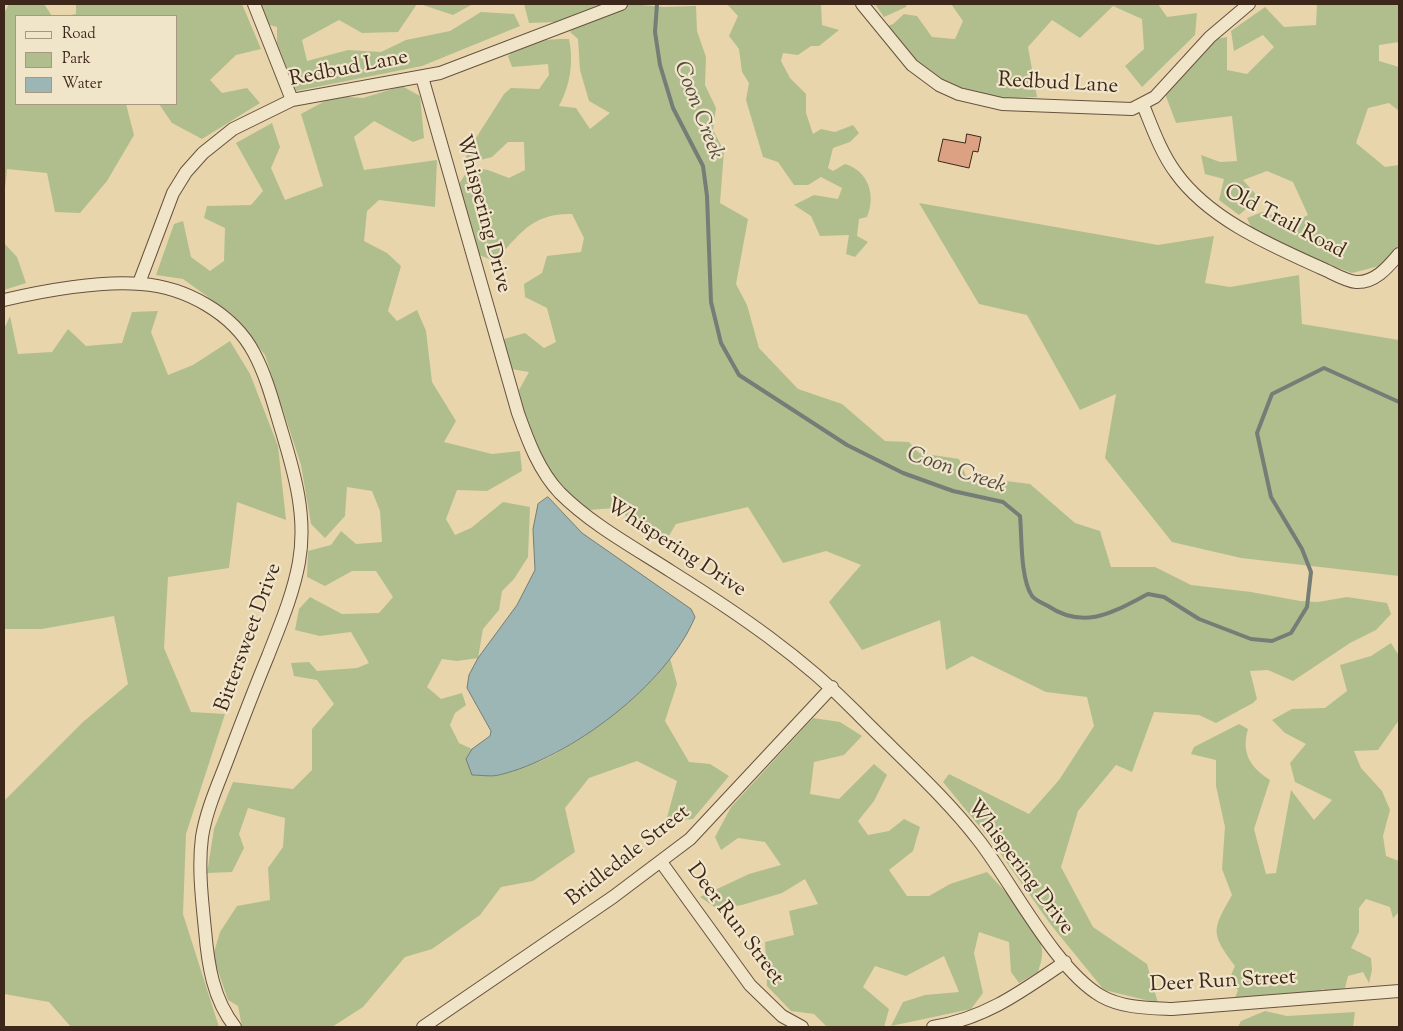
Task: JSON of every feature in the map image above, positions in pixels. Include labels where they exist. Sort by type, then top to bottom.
[{"type":"street","points":[[254,4],[292,100]]},
{"type":"street","name":"Redbud Lane","points":[[139,283],[173,193],[186,172],[203,153],[233,129],[292,100],[440,73],[621,4]]},
{"type":"street","name":"Redbud Lane","points":[[862,4],[912,65],[939,85],[959,94],[1002,104],[1132,109],[1143,105],[1155,97],[1210,37],[1249,4]]},
{"type":"street","name":"Whispering Drive","points":[[422,77],[518,413],[542,468],[560,493],[575,507],[604,528],[735,612],[798,658],[832,687],[980,841],[1065,962]]},
{"type":"street","name":"Old Trail Road","points":[[1143,105],[1158,140],[1176,173],[1211,208],[1228,220],[1313,264],[1356,282],[1371,280],[1386,270],[1399,254]]},
{"type":"street","name":"Bittersweet Drive","points":[[4,300],[54,290],[139,283],[166,288],[200,302],[228,320],[242,333],[254,352],[262,370],[279,422],[300,499],[302,528],[295,583],[214,794],[202,837],[201,868],[210,970],[219,999],[235,1027]]},
{"type":"street","name":"Bridledale Street","points":[[423,1027],[661,862],[690,839],[714,816],[832,687]]},
{"type":"street","name":"Deer Run Street","points":[[661,862],[750,985],[782,1016],[802,1027]]},
{"type":"street","points":[[933,1027],[953,1024],[1004,1004],[1065,962]]},
{"type":"street","name":"Deer Run Street","points":[[1065,962],[1076,975],[1101,996],[1138,1008],[1172,1009],[1399,991]]},
{"type":"green space","points":[[9,4],[44,4],[51,15],[15,15],[15,105],[126,105],[134,135],[107,181],[80,213],[55,212],[47,173],[7,169],[4,198],[4,13]]},
{"type":"green space","points":[[76,4],[242,4],[261,49],[236,55],[210,80],[222,93],[247,88],[260,103],[202,139],[172,123],[160,105],[178,105],[178,15],[70,15],[76,14]]},
{"type":"green space","points":[[260,4],[417,4],[398,32],[362,33],[339,20],[302,40],[307,61],[348,50],[381,52],[406,40],[450,31],[481,12],[514,14],[520,26],[422,66],[296,91],[277,43],[277,27],[266,24]]},
{"type":"green space","points":[[420,4],[473,4],[453,15]]},
{"type":"green space","points":[[524,4],[603,4],[557,22],[529,23]]},
{"type":"green space","points":[[631,4],[663,7],[696,6],[697,31],[706,57],[705,85],[716,108],[713,130],[724,151],[720,203],[748,219],[736,284],[747,305],[759,348],[798,389],[842,404],[885,441],[909,442],[919,453],[959,459],[966,476],[1030,484],[1075,523],[1100,531],[1111,567],[1155,567],[1191,585],[1251,592],[1300,601],[1318,602],[1347,597],[1387,603],[1391,614],[1376,630],[1350,643],[1293,681],[1268,670],[1250,671],[1257,699],[1216,723],[1199,715],[1154,712],[1132,772],[1116,765],[1078,811],[1061,867],[1093,927],[1147,964],[1158,1003],[1104,990],[1051,925],[993,843],[943,782],[949,774],[1029,814],[1059,780],[1094,726],[1087,697],[1046,692],[972,656],[946,670],[940,620],[862,650],[829,602],[861,565],[826,551],[783,563],[748,507],[676,524],[664,544],[615,508],[589,510],[559,484],[543,459],[526,423],[519,390],[529,372],[511,369],[504,339],[525,333],[544,348],[556,342],[547,308],[525,297],[524,284],[542,273],[547,256],[581,252],[584,238],[572,214],[558,215],[537,221],[528,227],[495,261],[479,255],[459,184],[470,167],[488,170],[509,178],[525,170],[524,142],[508,142],[492,157],[465,164],[467,152],[504,94],[511,88],[539,89],[549,75],[548,64],[512,67],[508,56],[521,47],[544,40],[569,39],[571,56],[570,74],[559,106],[576,108],[590,129],[610,113],[589,101],[580,70],[578,39],[570,32],[575,25]]},
{"type":"green space","points":[[727,4],[818,4],[821,5],[822,25],[839,30],[819,46],[811,46],[798,55],[783,53],[781,61],[790,78],[806,94],[806,113],[813,134],[821,129],[835,132],[853,125],[859,133],[850,142],[833,148],[828,168],[833,171],[845,164],[853,167],[865,178],[868,185],[871,201],[870,209],[867,217],[859,219],[857,236],[868,242],[855,257],[846,254],[849,235],[820,236],[811,216],[794,205],[814,195],[838,199],[842,188],[821,177],[808,185],[794,185],[778,162],[763,157],[746,100],[749,83],[742,72],[739,49],[729,36],[738,16]]},
{"type":"green space","points":[[875,4],[907,4],[906,7],[884,17]]},
{"type":"green space","points":[[951,4],[1158,4],[1167,17],[1197,13],[1195,35],[1142,87],[1125,66],[1144,49],[1142,19],[1113,6],[1080,38],[1052,20],[1028,47],[1037,97],[998,99],[949,85],[916,62],[885,27],[893,24],[904,14],[917,16],[932,37],[955,39],[963,21]]},
{"type":"green space","points":[[1317,4],[1399,4],[1399,42],[1379,45],[1379,61],[1399,67],[1399,111],[1389,103],[1368,108],[1356,143],[1385,167],[1399,165],[1399,245],[1383,265],[1352,273],[1294,251],[1251,227],[1247,218],[1262,212],[1294,222],[1308,215],[1293,182],[1267,171],[1243,180],[1259,198],[1239,215],[1219,200],[1224,179],[1205,174],[1201,155],[1220,162],[1237,161],[1232,116],[1176,123],[1164,91],[1215,39],[1227,37],[1227,70],[1247,74],[1274,47],[1263,35],[1234,51],[1231,31],[1265,7],[1284,27],[1316,25]]},
{"type":"green space","points":[[402,86],[420,96],[424,138],[413,142],[374,121],[354,137],[364,170],[437,160],[435,207],[379,200],[367,211],[364,241],[387,253],[401,266],[388,311],[397,321],[417,310],[426,331],[432,382],[456,421],[444,442],[492,454],[520,451],[522,471],[487,491],[457,490],[446,519],[455,535],[471,528],[503,502],[530,507],[528,557],[514,579],[502,591],[499,610],[483,629],[478,658],[457,661],[442,659],[427,687],[441,699],[462,693],[466,705],[455,713],[450,725],[459,743],[472,749],[466,759],[497,776],[548,758],[586,735],[633,698],[670,658],[677,684],[665,721],[689,762],[710,764],[729,776],[693,819],[666,821],[677,781],[637,761],[589,778],[565,808],[575,852],[533,881],[501,887],[480,915],[432,949],[405,957],[363,1007],[332,1027],[242,1027],[238,1006],[228,1000],[213,956],[220,932],[237,906],[270,900],[268,868],[283,847],[285,818],[248,808],[239,834],[244,848],[232,872],[207,873],[214,829],[233,782],[293,789],[312,770],[312,729],[334,704],[317,680],[294,676],[291,663],[309,662],[317,671],[357,668],[369,663],[351,632],[320,636],[295,630],[299,609],[310,597],[342,614],[379,613],[393,597],[376,571],[352,571],[325,586],[307,577],[308,551],[331,545],[341,531],[356,544],[382,542],[380,511],[372,491],[347,487],[345,516],[325,538],[311,524],[301,465],[265,355],[233,315],[183,279],[156,275],[174,224],[183,221],[191,257],[210,271],[224,261],[225,228],[204,218],[207,206],[251,205],[263,191],[236,143],[272,123],[280,147],[271,168],[285,200],[323,186],[301,114],[334,96],[363,98]]},
{"type":"green space","points":[[919,203],[1158,245],[1214,236],[1205,283],[1230,287],[1299,275],[1302,324],[1399,340],[1399,576],[1241,558],[1172,542],[1105,458],[1116,394],[1080,410],[1027,315],[979,304]]},
{"type":"green space","points":[[4,243],[17,257],[26,283],[4,290]]},
{"type":"green space","points":[[158,311],[151,332],[168,375],[193,365],[230,341],[250,374],[278,446],[286,520],[237,502],[229,568],[168,577],[164,648],[191,712],[225,714],[186,834],[183,914],[219,1027],[71,1027],[49,1002],[4,994],[4,801],[83,722],[128,684],[114,616],[42,629],[4,629],[4,329],[10,316],[18,354],[52,352],[68,329],[86,346],[122,343],[132,312]]},
{"type":"green space","points":[[1391,643],[1399,656],[1399,720],[1378,750],[1354,751],[1361,768],[1382,791],[1390,810],[1383,836],[1386,856],[1399,861],[1399,912],[1393,918],[1390,907],[1366,899],[1359,908],[1359,932],[1351,948],[1371,958],[1372,970],[1369,983],[1363,972],[1348,976],[1345,988],[1327,992],[1323,989],[1308,996],[1238,1000],[1235,998],[1238,990],[1228,982],[1235,966],[1221,946],[1217,931],[1221,916],[1232,895],[1222,869],[1225,827],[1216,786],[1216,760],[1191,754],[1194,747],[1239,724],[1248,729],[1246,745],[1249,759],[1257,770],[1270,780],[1254,829],[1266,874],[1276,873],[1291,790],[1314,820],[1332,800],[1295,782],[1290,763],[1306,744],[1285,733],[1272,720],[1292,709],[1325,708],[1347,691],[1340,665],[1371,656]]},
{"type":"green space","points":[[813,718],[840,722],[862,736],[844,755],[814,762],[810,794],[839,799],[874,764],[887,775],[874,801],[858,821],[868,835],[889,831],[904,819],[920,827],[913,851],[889,870],[907,896],[929,896],[950,884],[987,872],[1019,908],[1034,929],[1042,949],[1042,958],[1038,972],[1019,983],[1011,972],[1009,942],[979,932],[974,953],[983,993],[971,1009],[891,1026],[903,1002],[925,995],[959,992],[944,956],[906,976],[875,966],[863,987],[889,1009],[884,1027],[827,1027],[814,1014],[791,1011],[767,986],[765,942],[794,935],[789,911],[818,904],[805,879],[782,893],[742,905],[716,908],[700,897],[749,874],[781,865],[765,842],[738,838],[721,850],[715,837],[731,807]]},
{"type":"green space","points":[[1265,1011],[1287,1016],[1355,1012],[1353,1027],[1238,1027],[1241,1021]]},
{"type":"water","points":[[548,497],[582,533],[691,609],[695,617],[681,643],[663,668],[613,715],[585,735],[556,753],[527,766],[496,776],[472,775],[466,759],[472,749],[490,736],[491,731],[467,688],[469,675],[478,658],[517,605],[535,570],[533,529],[538,504]]},
{"type":"building","points":[[967,134],[981,137],[978,152],[973,151],[969,168],[938,161],[943,139],[965,143]]},
{"type":"waterway","name":"Coon Creek","points":[[657,4],[655,32],[660,65],[673,108],[703,166],[707,196],[711,302],[721,343],[739,375],[847,445],[903,473],[953,491],[1003,502],[1020,516],[1025,579],[1032,596],[1042,603],[1062,613],[1087,618],[1112,612],[1148,594],[1164,597],[1199,619],[1251,639],[1272,641],[1291,633],[1307,607],[1311,572],[1302,549],[1271,497],[1257,433],[1272,394],[1324,368],[1399,402]]}]
